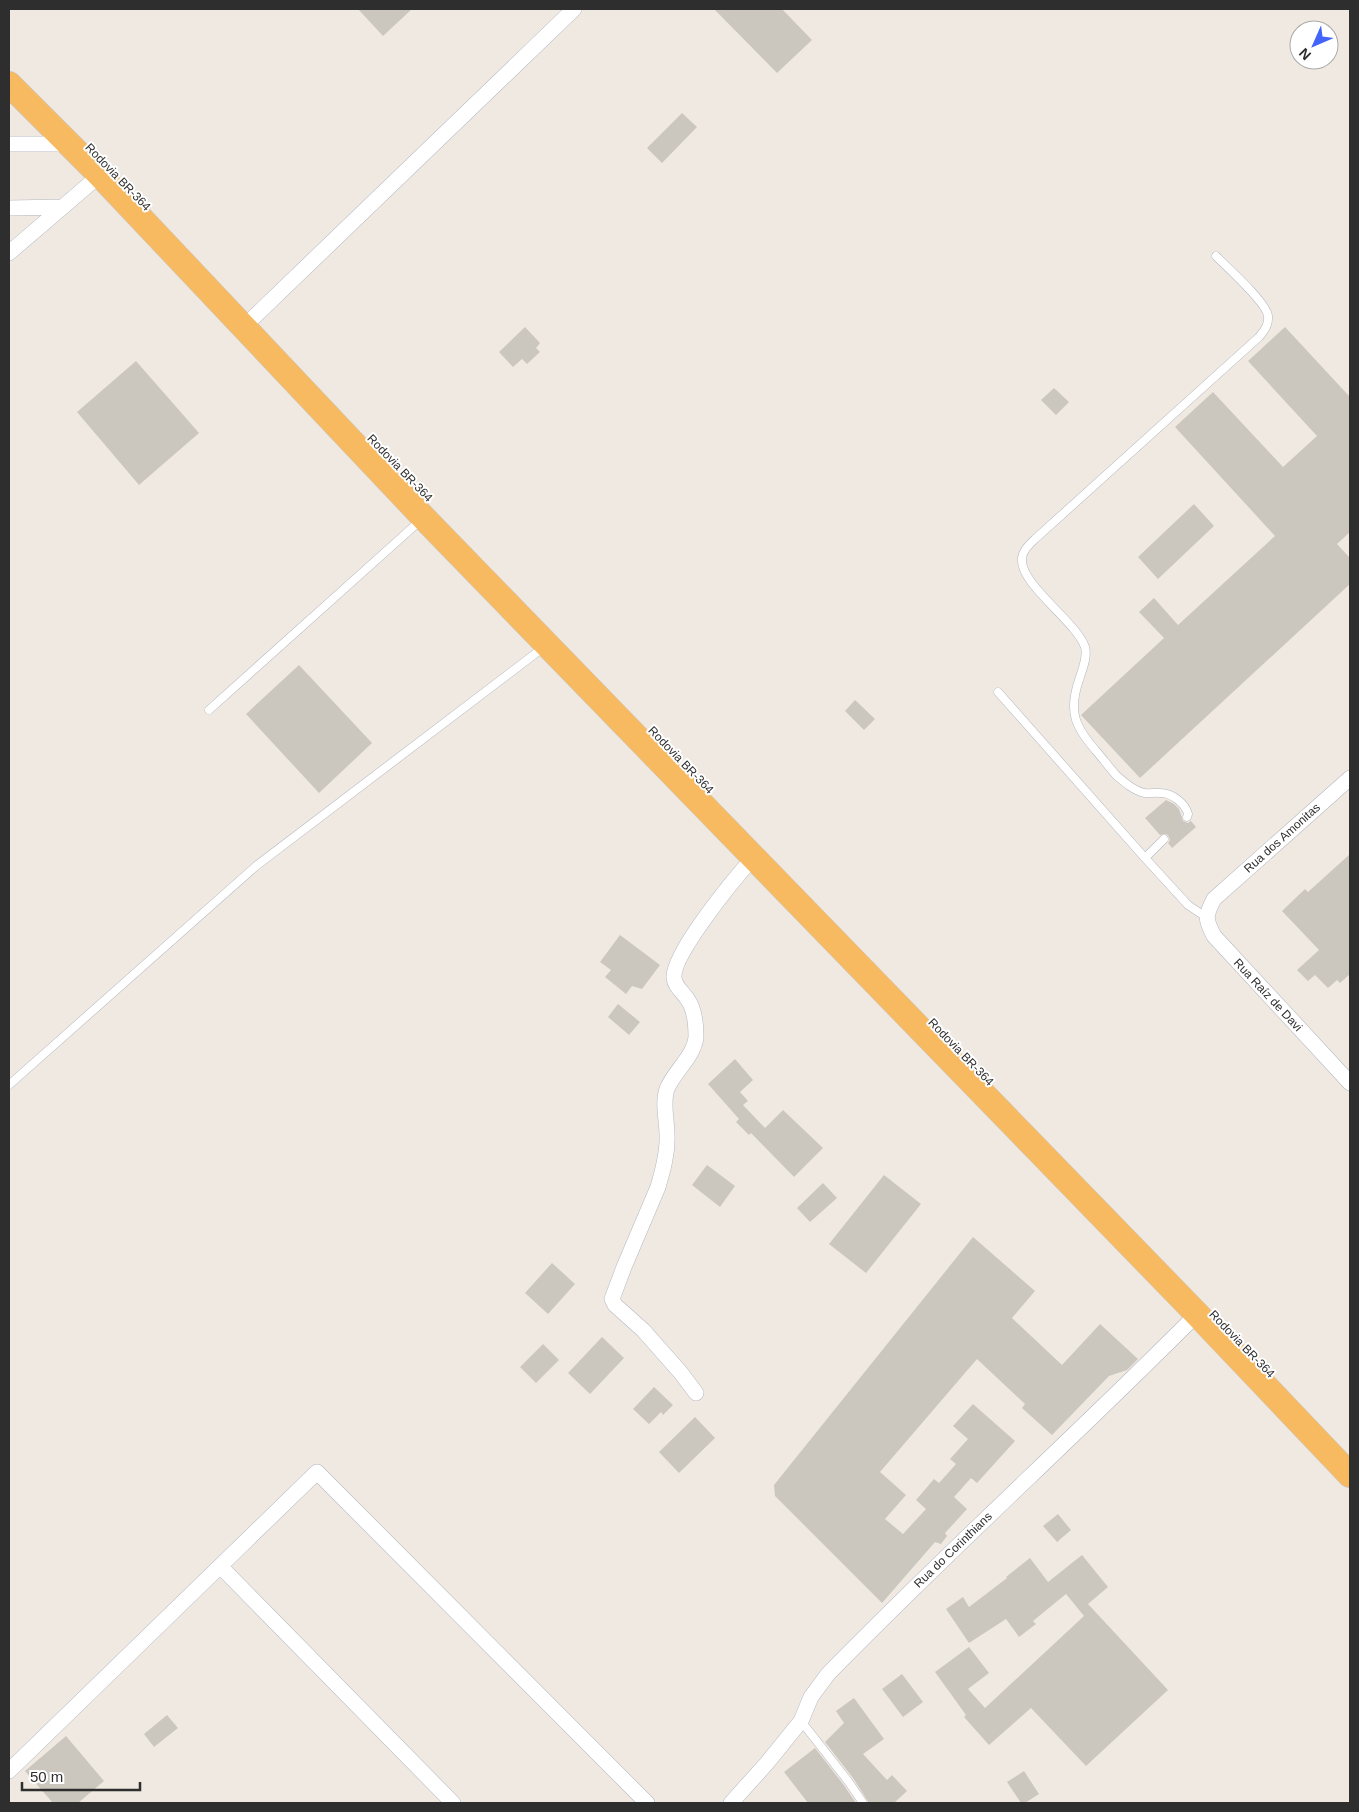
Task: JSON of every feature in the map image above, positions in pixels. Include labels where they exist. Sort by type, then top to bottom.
[{"type":"highway","name":"Rodovia BR-364","points":[[9,66],[254,317],[1350,1456]]},
{"type":"highway","points":[[9,84],[100,175],[424,518],[1350,1475]]},
{"type":"street","points":[[254,317],[574,9]]},
{"type":"street","points":[[9,144],[68,144]]},
{"type":"street","points":[[9,253],[100,175]]},
{"type":"street","points":[[9,208],[63,207]]},
{"type":"street","name":"Rua dos Amonitas","points":[[1206,916],[1214,899],[1350,778]]},
{"type":"street","points":[[696,1393],[643,1330],[615,1305],[612,1298],[650,1208],[662,1174],[667,1148],[666,1092],[672,1078],[694,1046],[696,1031],[693,1013],[687,998],[676,984],[674,976],[676,967],[686,946],[728,886],[753,858]]},
{"type":"street","name":"Rua Raíz de Davi","points":[[1206,916],[1207,924],[1214,936],[1350,1083]]},
{"type":"street","name":"Rua do Corinthians","points":[[731,1803],[801,1721],[811,1697],[828,1674],[1134,1378],[1196,1314]]},
{"type":"street","points":[[9,1771],[317,1472],[647,1803]]},
{"type":"street","points":[[220,1566],[453,1803]]},
{"type":"lane","points":[[1187,817],[1188,811],[1169,794],[1159,792],[1144,793],[1131,787],[1117,776],[1078,728],[1073,713],[1074,694],[1085,664],[1085,647],[1076,633],[1033,584],[1024,569],[1022,558],[1025,549],[1259,337],[1266,328],[1268,315],[1263,305],[1216,256]]},
{"type":"lane","points":[[209,710],[424,518]]},
{"type":"lane","points":[[9,1085],[256,866],[547,645]]},
{"type":"lane","points":[[998,692],[1188,906],[1206,916]]},
{"type":"lane","points":[[1145,858],[1164,839]]},
{"type":"lane","points":[[801,1721],[863,1803]]},
{"type":"building","points":[[358,9],[412,9],[383,36]]},
{"type":"building","points":[[714,9],[782,9],[812,40],[777,73]]},
{"type":"building","points":[[682,113],[697,127],[662,163],[647,148]]},
{"type":"building","points":[[525,327],[540,343],[536,348],[540,352],[527,364],[522,359],[513,367],[499,352]]},
{"type":"building","points":[[1285,327],[1350,397],[1350,532],[1337,544],[1350,558],[1350,584],[1140,778],[1081,715],[1164,638],[1139,612],[1154,598],[1178,625],[1275,536],[1175,427],[1213,392],[1283,467],[1317,436],[1248,361]]},
{"type":"building","points":[[136,361],[199,433],[139,485],[77,412]]},
{"type":"building","points":[[1054,388],[1069,402],[1056,415],[1041,400]]},
{"type":"building","points":[[1194,504],[1214,526],[1158,579],[1138,557]]},
{"type":"building","points":[[299,665],[372,743],[319,793],[246,714]]},
{"type":"building","points":[[855,700],[875,719],[864,730],[845,711]]},
{"type":"building","points":[[1166,800],[1179,809],[1183,821],[1188,823],[1191,821],[1196,827],[1172,848],[1168,843],[1170,840],[1168,835],[1160,835],[1145,818]]},
{"type":"building","points":[[1350,854],[1350,974],[1340,983],[1337,980],[1328,988],[1315,975],[1308,981],[1297,970],[1319,950],[1282,911],[1305,889],[1308,892]]},
{"type":"building","points":[[620,935],[660,965],[642,989],[632,986],[626,994],[605,977],[611,970],[600,962]]},
{"type":"building","points":[[618,1004],[640,1022],[629,1035],[608,1017]]},
{"type":"building","points":[[735,1059],[753,1080],[740,1092],[748,1101],[743,1105],[765,1128],[783,1110],[823,1148],[794,1177],[751,1133],[749,1135],[736,1122],[739,1119],[708,1084]]},
{"type":"building","points":[[707,1165],[735,1186],[720,1207],[692,1185]]},
{"type":"building","points":[[884,1175],[921,1204],[866,1273],[829,1244]]},
{"type":"building","points":[[823,1183],[837,1198],[810,1222],[797,1208]]},
{"type":"building","points":[[973,1237],[1035,1291],[1012,1318],[1062,1365],[1100,1324],[1138,1359],[1127,1370],[1109,1376],[1052,1435],[1022,1408],[1025,1404],[977,1359],[880,1472],[906,1495],[885,1519],[903,1534],[926,1509],[916,1500],[934,1479],[939,1483],[956,1464],[950,1459],[968,1439],[953,1426],[973,1404],[1015,1441],[977,1483],[971,1478],[954,1497],[967,1509],[945,1533],[947,1536],[941,1544],[935,1542],[882,1603],[775,1496],[774,1485]]},
{"type":"building","points":[[552,1263],[575,1284],[548,1314],[525,1293]]},
{"type":"building","points":[[602,1337],[624,1358],[590,1394],[568,1373]]},
{"type":"building","points":[[543,1344],[559,1360],[536,1383],[520,1367]]},
{"type":"building","points":[[654,1387],[673,1405],[663,1415],[661,1412],[649,1424],[633,1409]]},
{"type":"building","points":[[695,1417],[715,1438],[679,1473],[659,1452]]},
{"type":"building","points":[[1058,1514],[1071,1530],[1057,1542],[1043,1526]]},
{"type":"building","points":[[1082,1555],[1108,1587],[1088,1604],[1168,1690],[1086,1766],[1031,1708],[989,1745],[964,1717],[966,1715],[935,1672],[969,1647],[989,1673],[968,1689],[985,1708],[1084,1616],[1066,1594],[1033,1621],[1036,1624],[1019,1637],[1006,1619],[969,1643],[946,1609],[963,1597],[969,1607],[1030,1558],[1048,1582]]},
{"type":"building","points":[[902,1674],[923,1702],[903,1717],[882,1689]]},
{"type":"building","points":[[854,1698],[884,1739],[863,1754],[887,1780],[892,1775],[907,1791],[894,1803],[869,1803],[853,1778],[825,1742],[844,1723],[836,1711]]},
{"type":"building","points":[[167,1715],[178,1728],[154,1747],[144,1734]]},
{"type":"building","points":[[66,1736],[104,1781],[78,1803],[53,1803],[25,1771]]},
{"type":"building","points":[[815,1748],[856,1803],[808,1803],[784,1772]]},
{"type":"building","points":[[1024,1771],[1039,1794],[1025,1803],[1021,1803],[1007,1782]]}]
